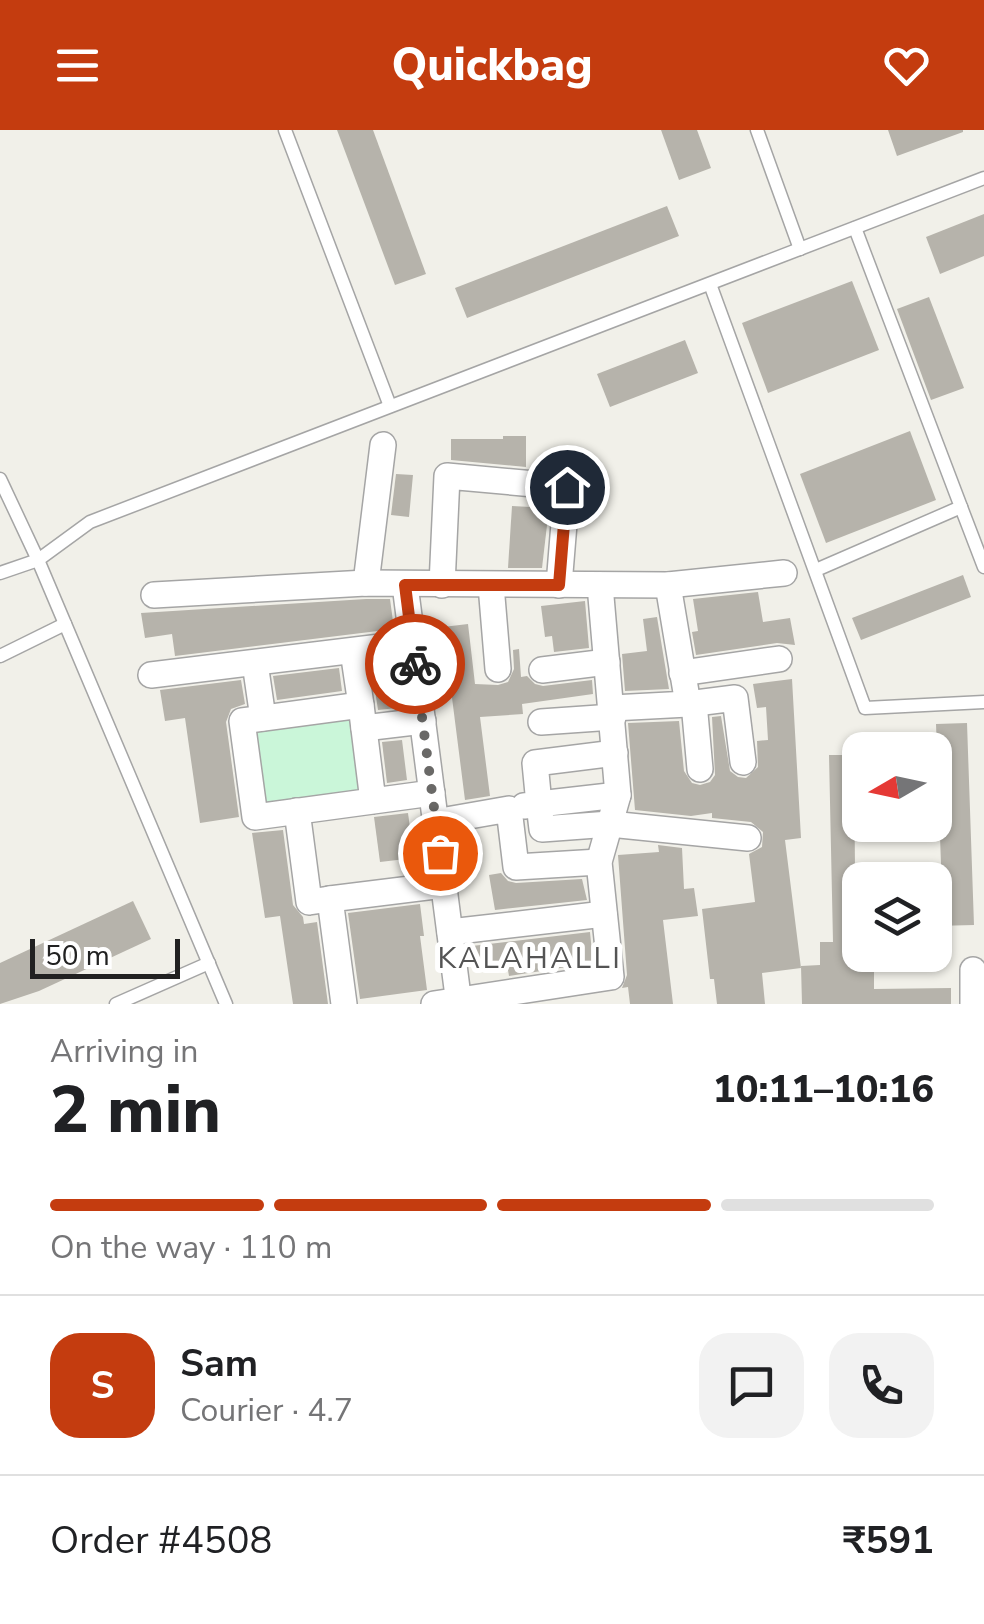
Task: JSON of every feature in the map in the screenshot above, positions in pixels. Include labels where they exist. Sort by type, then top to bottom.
[{"type":"street","points":[[366,584],[383,446]]},
{"type":"street","points":[[442,585],[447,476],[567,487],[559,585]]},
{"type":"street","points":[[154,595],[366,584],[668,585],[784,573]]},
{"type":"street","points":[[405,585],[450,932],[450,1003],[611,977]]},
{"type":"street","points":[[668,585],[700,769]]},
{"type":"street","points":[[491,586],[498,669]]},
{"type":"street","points":[[600,586],[618,796],[600,862],[614,1004]]},
{"type":"street","points":[[151,675],[412,643]]},
{"type":"street","points":[[353,650],[373,801]]},
{"type":"street","points":[[682,673],[778,660]]},
{"type":"street","points":[[255,662],[263,718]]},
{"type":"street","points":[[542,670],[607,662]]},
{"type":"street","points":[[542,722],[735,698],[744,762]]},
{"type":"street","points":[[422,721],[362,716],[242,720],[255,817],[432,793]]},
{"type":"street","points":[[615,753],[535,763],[542,829],[610,824],[748,838]]},
{"type":"street","points":[[436,822],[538,804],[618,796]]},
{"type":"street","points":[[509,809],[516,867],[600,862]]},
{"type":"street","points":[[297,812],[309,902],[444,884]]},
{"type":"street","points":[[330,899],[344,1004]]},
{"type":"street","points":[[450,932],[604,914]]},
{"type":"street","points":[[972,1004],[973,970]]},
{"type":"lane","points":[[285,130],[390,406]]},
{"type":"lane","points":[[757,130],[800,248]]},
{"type":"lane","points":[[0,573],[38,560],[90,522],[984,178]]},
{"type":"lane","points":[[855,228],[984,567]]},
{"type":"lane","points":[[710,284],[865,708],[984,702]]},
{"type":"lane","points":[[0,479],[226,1004]]},
{"type":"lane","points":[[816,570],[961,508]]},
{"type":"lane","points":[[0,656],[65,624]]},
{"type":"lane","points":[[116,1004],[209,963]]},
{"type":"green space","points":[[352,715],[362,791],[263,804],[253,727]]},
{"type":"building","points":[[337,130],[373,130],[426,274],[395,285]]},
{"type":"building","points":[[661,130],[697,130],[711,168],[679,180]]},
{"type":"building","points":[[888,130],[963,130],[963,132],[897,156]]},
{"type":"building","points":[[667,206],[679,236],[467,318],[455,288]]},
{"type":"building","points":[[984,214],[984,256],[940,274],[926,237]]},
{"type":"building","points":[[852,281],[879,350],[768,393],[742,323]]},
{"type":"building","points":[[929,297],[964,388],[931,400],[897,309]]},
{"type":"building","points":[[685,340],[698,373],[610,407],[597,374]]},
{"type":"building","points":[[910,431],[936,500],[826,543],[800,474]]},
{"type":"building","points":[[526,436],[526,467],[451,460],[451,439]]},
{"type":"building","points":[[396,474],[413,475],[409,517],[391,515]]},
{"type":"building","points":[[512,506],[549,508],[542,568],[508,568]]},
{"type":"building","points":[[963,575],[971,597],[861,640],[852,618]]},
{"type":"building","points":[[758,592],[763,622],[790,618],[795,645],[777,643],[696,655],[692,632],[698,631],[693,599]]},
{"type":"building","points":[[390,599],[394,629],[175,656],[172,634],[145,638],[141,613]]},
{"type":"building","points":[[585,601],[589,648],[554,652],[552,636],[545,637],[541,606]]},
{"type":"building","points":[[657,617],[669,689],[625,691],[622,654],[647,651],[643,619]]},
{"type":"building","points":[[468,624],[475,684],[508,682],[514,669],[513,650],[519,649],[521,677],[527,676],[543,686],[592,680],[593,694],[522,704],[523,714],[480,717],[490,796],[465,800],[443,627]]},
{"type":"building","points":[[391,662],[397,708],[378,710],[371,664]]},
{"type":"building","points":[[339,668],[342,691],[277,700],[273,676]]},
{"type":"building","points":[[792,679],[801,838],[785,840],[801,968],[762,973],[765,1004],[717,1004],[714,979],[710,979],[702,909],[755,902],[749,854],[762,847],[763,832],[751,822],[712,818],[712,813],[691,816],[635,810],[628,723],[679,721],[684,771],[692,783],[700,785],[710,782],[715,775],[712,717],[721,716],[730,771],[746,778],[758,767],[757,741],[768,740],[766,707],[757,708],[753,684]]},
{"type":"building","points":[[241,680],[245,704],[231,709],[226,722],[239,817],[200,823],[185,718],[165,721],[160,690]]},
{"type":"building","points":[[967,723],[974,925],[952,926],[952,862],[941,862],[940,842],[952,842],[952,732],[936,732],[936,724]]},
{"type":"building","points":[[402,740],[407,780],[387,783],[382,742]]},
{"type":"building","points":[[829,755],[842,755],[842,842],[855,842],[855,862],[842,862],[842,972],[874,972],[874,989],[951,988],[951,1004],[802,1004],[801,966],[820,965],[820,942],[833,942]]},
{"type":"building","points":[[408,813],[414,858],[380,862],[374,817]]},
{"type":"building","points":[[283,830],[293,905],[304,924],[317,922],[328,1004],[293,1004],[280,916],[265,918],[252,833]]},
{"type":"building","points":[[658,845],[682,848],[684,889],[694,888],[698,916],[663,920],[673,1004],[630,1004],[628,987],[622,988],[627,975],[618,855],[659,852]]},
{"type":"building","points":[[501,873],[516,883],[582,879],[587,900],[495,910],[489,875]]},
{"type":"building","points":[[133,901],[151,939],[39,991],[0,1004],[0,963]]},
{"type":"building","points":[[420,904],[427,990],[360,999],[348,913]]},
{"type":"building","points":[[590,932],[593,963],[509,976],[507,964],[475,968],[472,946]]},
{"type":"way so far","points":[[415,664],[440,853]]},
{"type":"district","name":"KALAHALLI","points":[[530,958]]},
{"type":"route","points":[[415,664],[405,585],[559,585],[567,487]]}]
